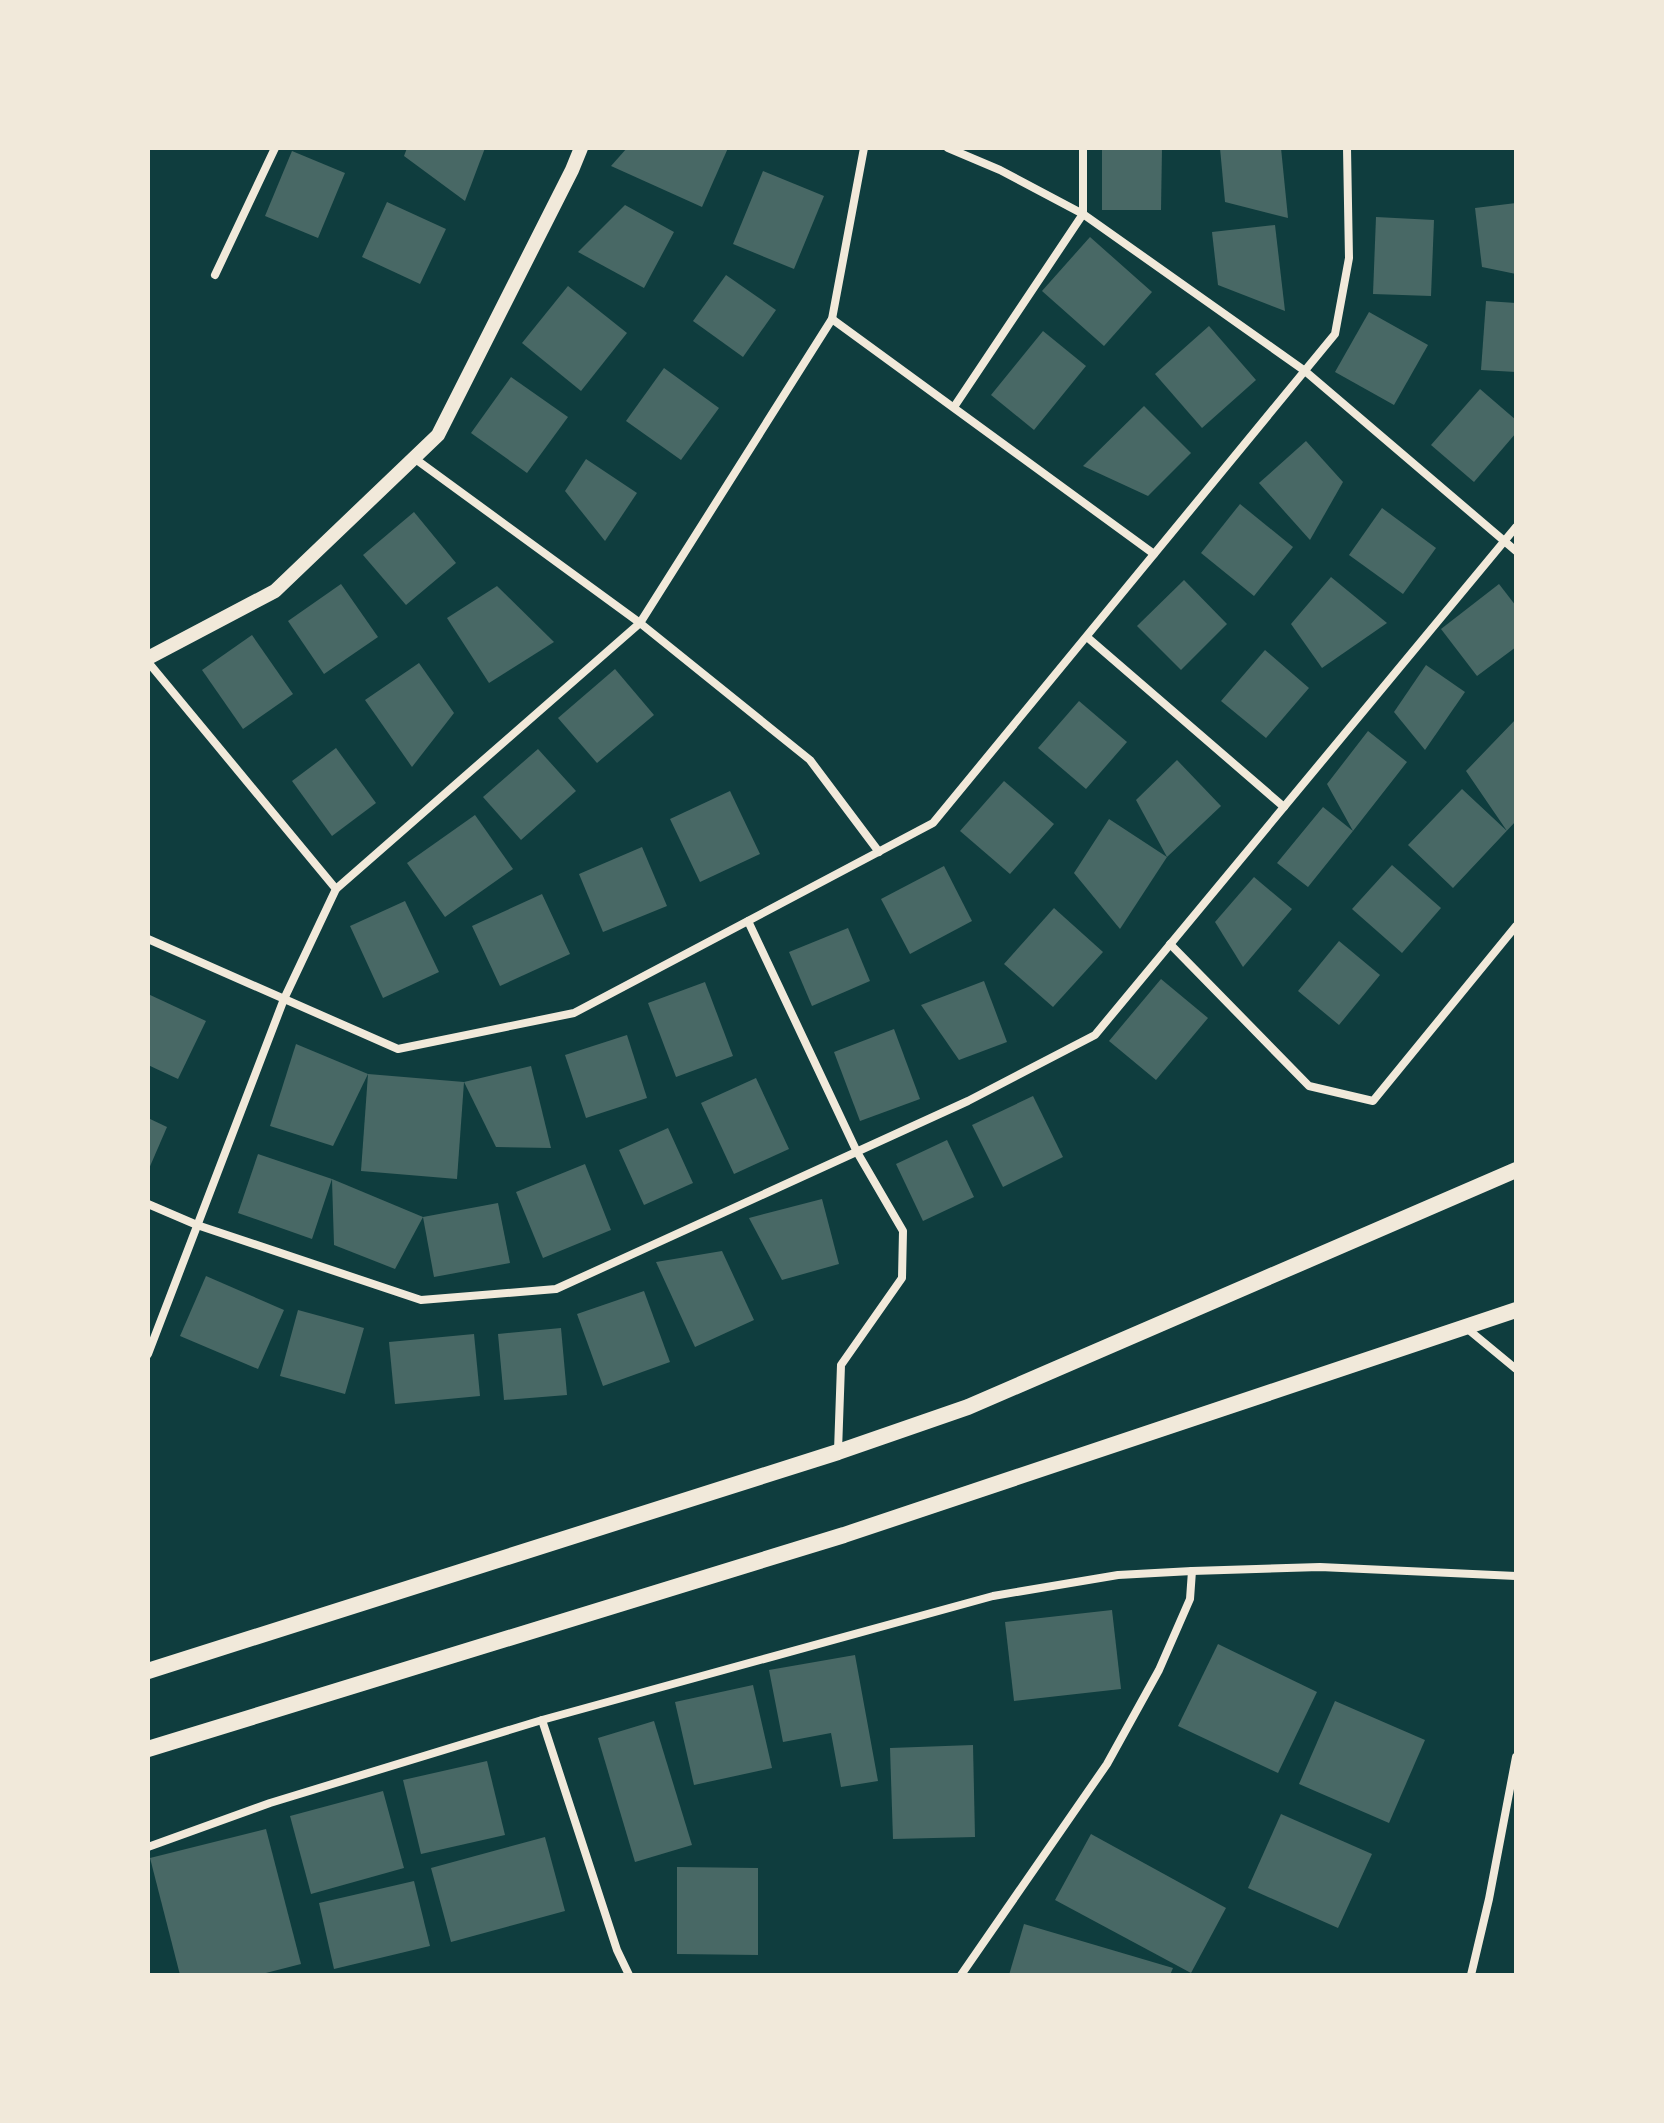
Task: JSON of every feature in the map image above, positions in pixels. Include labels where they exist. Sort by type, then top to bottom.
[{"type":"main road","points":[[148,1671],[838,1452],[968,1407],[1516,1170]]},
{"type":"main road","points":[[148,1749],[844,1535],[1516,1310]]},
{"type":"street","points":[[215,275],[275,148]]},
{"type":"street","points":[[336,889],[148,660],[275,591],[438,435],[581,148]]},
{"type":"street","points":[[148,1354],[284,999],[336,889],[640,623],[832,319],[864,148]]},
{"type":"street","points":[[948,148],[1000,170],[1083,214],[1305,371],[1516,551]]},
{"type":"street","points":[[954,407],[1083,214],[1083,148]]},
{"type":"street","points":[[148,939],[398,1049],[574,1013],[933,823],[1335,334],[1349,258],[1347,148]]},
{"type":"street","points":[[832,319],[1154,554]]},
{"type":"street","points":[[414,458],[640,623],[810,760],[879,852]]},
{"type":"street","points":[[148,1204],[197,1225],[421,1300],[556,1289],[968,1101],[1095,1035],[1516,527]]},
{"type":"street","points":[[1087,637],[1284,807]]},
{"type":"street","points":[[748,921],[857,1152],[903,1231],[902,1278],[841,1365],[838,1452]]},
{"type":"street","points":[[1170,944],[1309,1086],[1373,1101],[1516,926]]},
{"type":"street","points":[[1463,1326],[1516,1369]]},
{"type":"street","points":[[148,1847],[270,1803],[542,1720],[993,1596],[1118,1575],[1192,1571],[1320,1567],[1516,1576]]},
{"type":"street","points":[[961,1975],[1107,1764],[1159,1670],[1190,1599],[1192,1571]]},
{"type":"street","points":[[542,1720],[617,1950],[629,1975]]},
{"type":"street","points":[[1471,1975],[1516,1757]]},
{"type":"building","points":[[407,148],[485,148],[465,201],[404,156]]},
{"type":"building","points":[[627,148],[728,148],[702,207],[611,166]]},
{"type":"building","points":[[1102,148],[1162,148],[1161,210],[1102,210]]},
{"type":"building","points":[[1220,148],[1281,148],[1288,218],[1225,202]]},
{"type":"building","points":[[292,151],[345,173],[318,238],[265,216]]},
{"type":"building","points":[[763,171],[824,196],[794,269],[733,244]]},
{"type":"building","points":[[387,202],[446,229],[420,284],[362,257]]},
{"type":"building","points":[[1516,203],[1516,274],[1482,267],[1475,208]]},
{"type":"building","points":[[625,205],[674,232],[644,288],[578,252]]},
{"type":"building","points":[[1376,217],[1434,220],[1431,296],[1373,294]]},
{"type":"building","points":[[1275,225],[1285,311],[1218,285],[1212,232]]},
{"type":"building","points":[[1090,237],[1152,292],[1104,346],[1042,291]]},
{"type":"building","points":[[726,275],[776,310],[743,357],[693,321]]},
{"type":"building","points":[[568,286],[627,333],[581,391],[522,343]]},
{"type":"building","points":[[1486,301],[1516,303],[1516,372],[1481,370]]},
{"type":"building","points":[[1369,312],[1428,345],[1394,405],[1335,372]]},
{"type":"building","points":[[1209,326],[1256,380],[1202,428],[1155,374]]},
{"type":"building","points":[[1043,331],[1086,366],[1034,430],[991,395]]},
{"type":"building","points":[[664,368],[719,408],[681,460],[626,421]]},
{"type":"building","points":[[511,377],[568,417],[527,473],[471,433]]},
{"type":"building","points":[[1480,389],[1516,420],[1516,433],[1474,482],[1431,445]]},
{"type":"building","points":[[1144,406],[1191,453],[1148,496],[1083,466]]},
{"type":"building","points":[[1306,441],[1343,482],[1310,540],[1259,483]]},
{"type":"building","points":[[586,459],[637,493],[605,541],[565,491]]},
{"type":"building","points":[[1240,504],[1293,547],[1254,596],[1201,553]]},
{"type":"building","points":[[1382,508],[1436,548],[1403,594],[1349,555]]},
{"type":"building","points":[[414,512],[456,563],[406,605],[363,555]]},
{"type":"building","points":[[1331,577],[1387,623],[1322,668],[1291,624]]},
{"type":"building","points":[[1184,580],[1227,624],[1181,670],[1137,626]]},
{"type":"building","points":[[341,584],[378,637],[324,674],[288,621]]},
{"type":"building","points":[[1499,584],[1516,606],[1516,647],[1477,676],[1441,629]]},
{"type":"building","points":[[497,586],[554,642],[489,683],[447,618]]},
{"type":"building","points":[[252,635],[293,694],[243,729],[202,670]]},
{"type":"building","points":[[1265,650],[1309,688],[1266,738],[1221,701]]},
{"type":"building","points":[[419,663],[454,713],[412,767],[365,700]]},
{"type":"building","points":[[1426,665],[1465,692],[1425,750],[1394,712]]},
{"type":"building","points":[[615,669],[654,715],[597,763],[558,718]]},
{"type":"building","points":[[1079,701],[1127,742],[1086,789],[1038,748]]},
{"type":"building","points":[[1516,719],[1516,821],[1507,831],[1466,771]]},
{"type":"building","points":[[1368,731],[1407,762],[1353,831],[1327,784]]},
{"type":"building","points":[[336,748],[376,803],[332,836],[292,781]]},
{"type":"building","points":[[538,749],[576,791],[521,840],[483,797]]},
{"type":"building","points":[[1177,760],[1221,806],[1167,857],[1136,800]]},
{"type":"building","points":[[1004,781],[1054,824],[1010,874],[960,831]]},
{"type":"building","points":[[1462,789],[1507,831],[1453,888],[1408,845]]},
{"type":"building","points":[[730,791],[760,854],[700,882],[670,819]]},
{"type":"building","points":[[1323,807],[1353,831],[1308,887],[1277,863]]},
{"type":"building","points":[[475,815],[513,869],[445,917],[407,863]]},
{"type":"building","points":[[1109,819],[1167,857],[1120,929],[1074,873]]},
{"type":"building","points":[[642,847],[667,906],[603,932],[579,874]]},
{"type":"building","points":[[1392,865],[1441,908],[1402,953],[1352,909]]},
{"type":"building","points":[[944,866],[972,921],[910,954],[881,899]]},
{"type":"building","points":[[1254,877],[1292,909],[1243,967],[1215,922]]},
{"type":"building","points":[[542,894],[570,954],[500,986],[472,926]]},
{"type":"building","points":[[405,901],[439,972],[383,998],[350,926]]},
{"type":"building","points":[[1054,908],[1103,952],[1053,1007],[1004,964]]},
{"type":"building","points":[[848,928],[870,981],[812,1006],[789,952]]},
{"type":"building","points":[[1339,941],[1380,975],[1339,1025],[1298,991]]},
{"type":"building","points":[[1161,979],[1208,1018],[1156,1080],[1109,1041]]},
{"type":"building","points":[[984,981],[1007,1042],[959,1060],[921,1005]]},
{"type":"building","points":[[705,982],[733,1056],[676,1077],[648,1003]]},
{"type":"building","points":[[148,994],[206,1021],[178,1079],[148,1065]]},
{"type":"building","points":[[894,1029],[920,1099],[860,1121],[834,1052]]},
{"type":"building","points":[[627,1035],[647,1098],[586,1118],[565,1055]]},
{"type":"building","points":[[296,1044],[368,1074],[333,1146],[270,1126]]},
{"type":"building","points":[[531,1066],[551,1148],[496,1147],[464,1082]]},
{"type":"building","points":[[368,1074],[464,1082],[457,1179],[361,1171]]},
{"type":"building","points":[[756,1078],[789,1149],[734,1174],[701,1103]]},
{"type":"building","points":[[1033,1096],[1063,1157],[1003,1187],[972,1125]]},
{"type":"building","points":[[148,1118],[167,1127],[148,1171]]},
{"type":"building","points":[[668,1128],[693,1183],[644,1205],[619,1150]]},
{"type":"building","points":[[947,1140],[974,1197],[923,1221],[896,1164]]},
{"type":"building","points":[[258,1154],[332,1179],[312,1239],[238,1213]]},
{"type":"building","points":[[585,1164],[611,1230],[543,1258],[516,1192]]},
{"type":"building","points":[[332,1179],[423,1217],[395,1269],[334,1245]]},
{"type":"building","points":[[822,1199],[839,1264],[782,1280],[749,1218]]},
{"type":"building","points":[[498,1203],[510,1263],[434,1277],[423,1217]]},
{"type":"building","points":[[722,1251],[754,1320],[695,1347],[656,1262]]},
{"type":"building","points":[[206,1276],[284,1310],[258,1369],[180,1336]]},
{"type":"building","points":[[644,1291],[670,1362],[603,1386],[577,1314]]},
{"type":"building","points":[[298,1310],[364,1328],[345,1394],[280,1376]]},
{"type":"building","points":[[561,1328],[567,1395],[504,1400],[498,1334]]},
{"type":"building","points":[[474,1334],[480,1396],[395,1404],[389,1342]]},
{"type":"building","points":[[1112,1610],[1121,1689],[1014,1701],[1005,1622]]},
{"type":"building","points":[[1218,1644],[1317,1692],[1278,1773],[1178,1726]]},
{"type":"building","points":[[855,1655],[878,1781],[841,1787],[831,1733],[783,1742],[769,1670]]},
{"type":"building","points":[[753,1685],[772,1768],[694,1785],[675,1702]]},
{"type":"building","points":[[1335,1701],[1425,1740],[1389,1823],[1299,1784]]},
{"type":"building","points":[[654,1721],[692,1845],[635,1862],[598,1738]]},
{"type":"building","points":[[973,1745],[975,1837],[893,1839],[890,1748]]},
{"type":"building","points":[[487,1761],[505,1835],[421,1854],[403,1780]]},
{"type":"building","points":[[383,1791],[404,1868],[311,1894],[290,1816]]},
{"type":"building","points":[[1281,1814],[1372,1854],[1338,1928],[1248,1888]]},
{"type":"building","points":[[266,1829],[301,1964],[258,1975],[180,1975],[150,1858]]},
{"type":"building","points":[[1091,1834],[1226,1908],[1191,1973],[1055,1900]]},
{"type":"building","points":[[545,1837],[565,1911],[451,1942],[431,1868]]},
{"type":"building","points":[[677,1867],[758,1868],[758,1955],[677,1954]]},
{"type":"building","points":[[414,1881],[430,1946],[334,1969],[319,1903]]},
{"type":"building","points":[[1024,1924],[1173,1968],[1170,1975],[1009,1975]]}]
